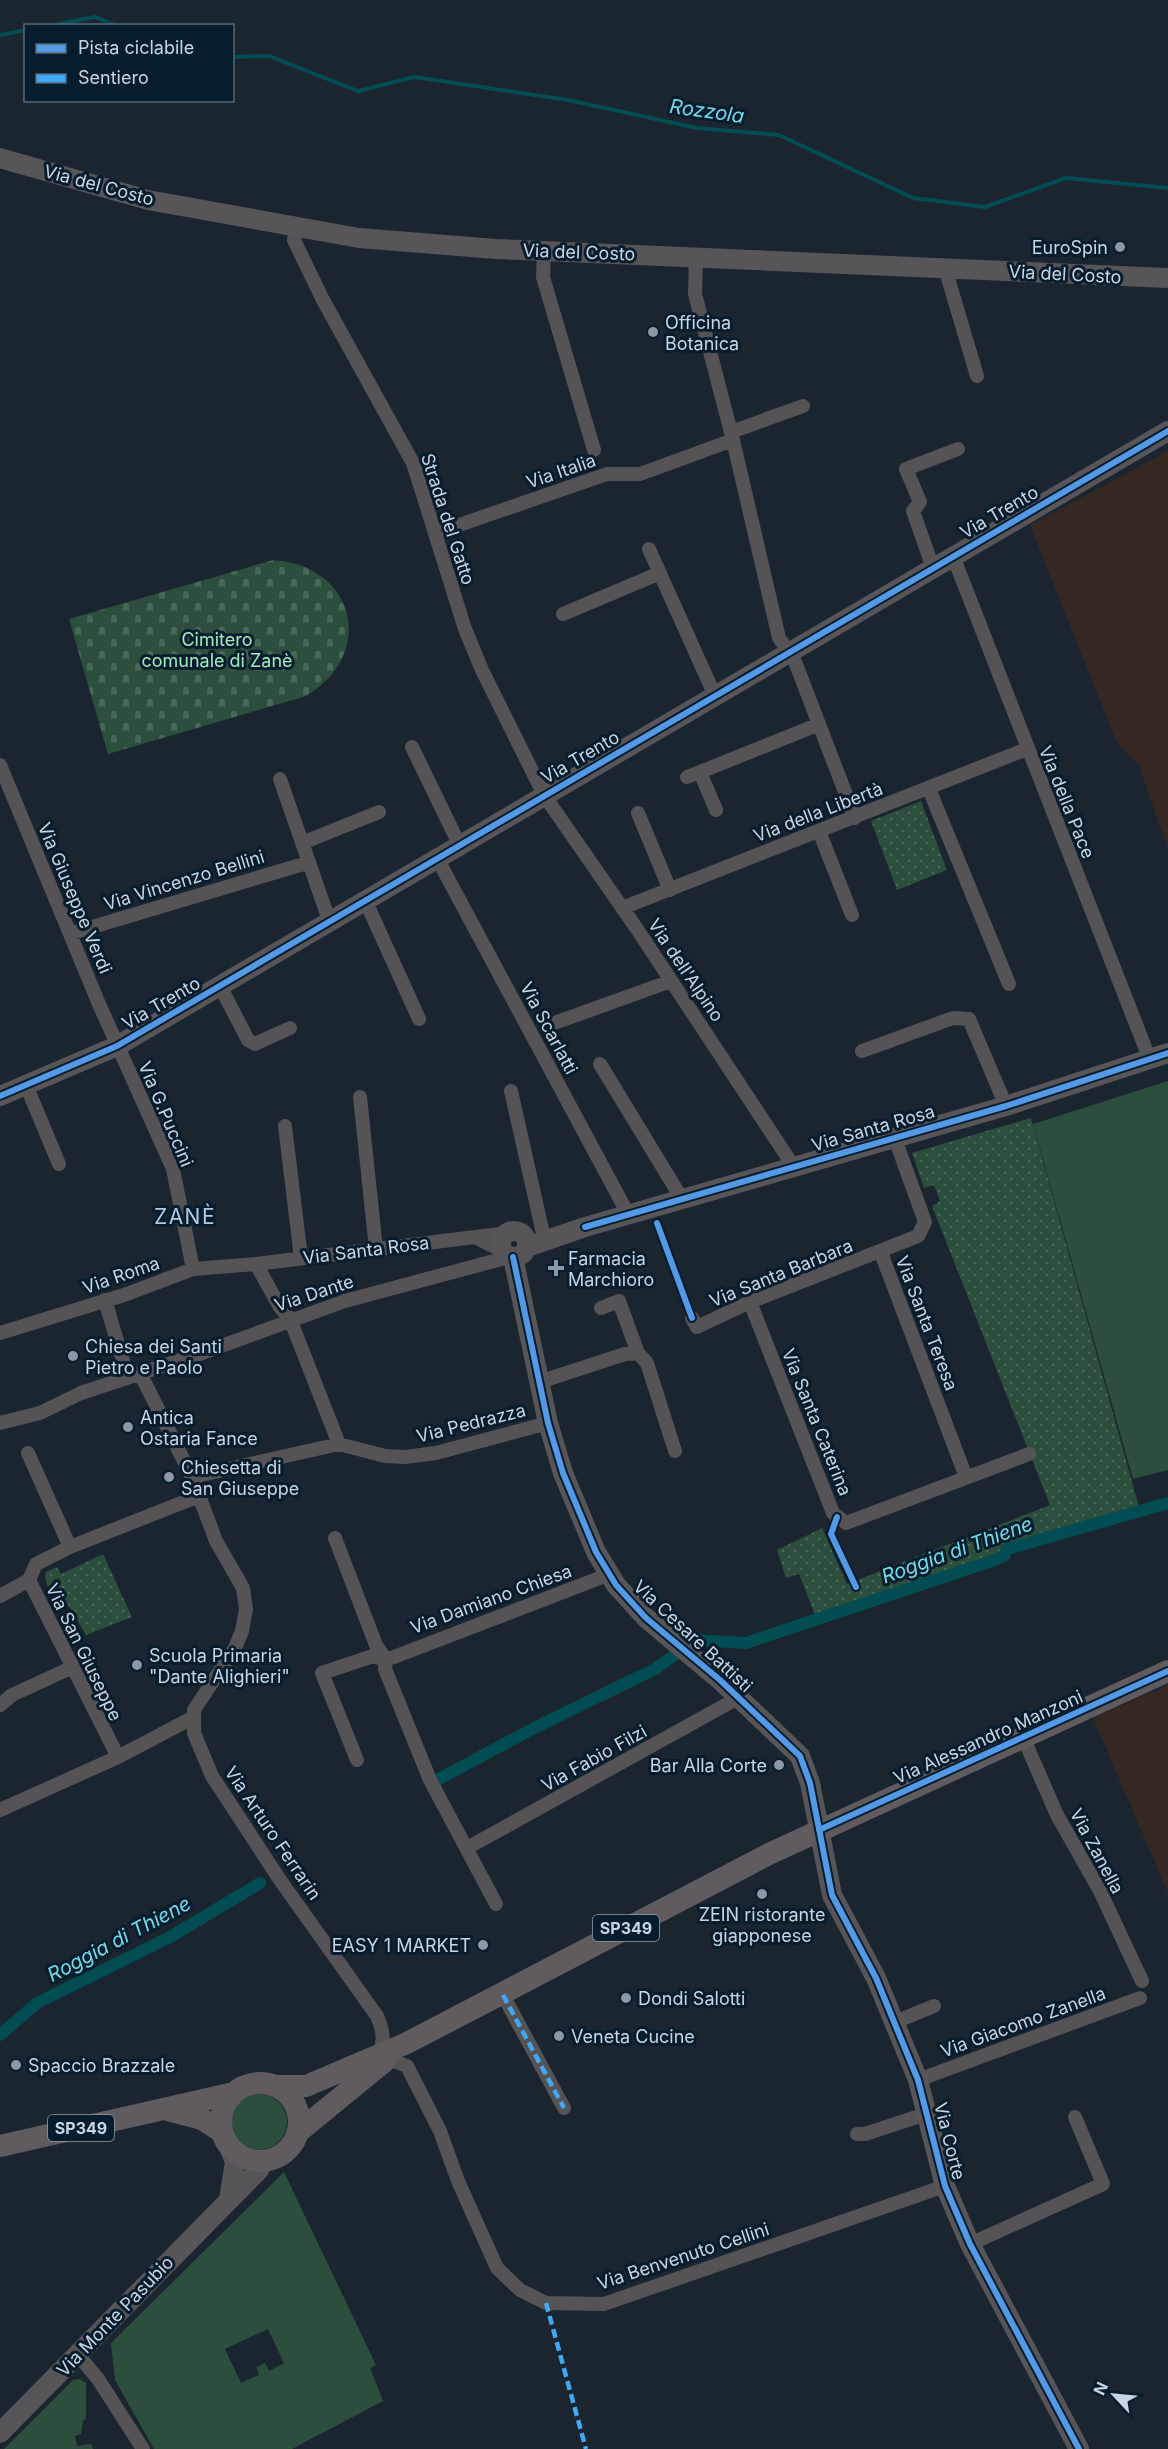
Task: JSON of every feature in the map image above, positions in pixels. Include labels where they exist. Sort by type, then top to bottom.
[{"type":"main road","name":"Via Alessandro Manzoni","points":[[274,2086],[306,2086],[390,2055],[504,1995],[584,1949],[819,1830],[1168,1671]]},
{"type":"main road","name":"Via Alessandro Manzoni","points":[[297,2133],[390,2055]]},
{"type":"main road","points":[[324,2079],[332,2094],[330,2106]]},
{"type":"main road","name":"SP349","points":[[0,2146],[234,2093],[253,2084],[274,2086]]},
{"type":"main road","points":[[274,2086],[292,2100],[297,2110],[297,2133]]},
{"type":"main road","points":[[226,2140],[222,2111],[234,2093]]},
{"type":"main road","name":"SP349","points":[[161,2109],[202,2119],[251,2160],[264,2161],[285,2152],[297,2133]]},
{"type":"street","name":"Via del Costo","points":[[0,158],[148,200],[359,238],[544,251],[1168,278]]},
{"type":"street","name":"Strada del Gatto","points":[[296,227],[294,240],[323,300],[412,463],[465,629],[482,670],[544,795]]},
{"type":"street","points":[[544,251],[543,277],[594,450]]},
{"type":"street","points":[[696,257],[695,294],[732,436],[779,638],[799,671],[817,725],[855,818]]},
{"type":"street","points":[[945,268],[977,376]]},
{"type":"street","name":"Via Italia","points":[[436,533],[607,474],[640,474],[803,406]]},
{"type":"street","name":"Via Trento","points":[[0,1096],[117,1046],[1168,432]]},
{"type":"street","points":[[933,568],[913,511],[920,502],[906,470],[958,449]]},
{"type":"street","points":[[649,549],[715,696]]},
{"type":"street","name":"Via della Pace","points":[[953,556],[1027,749],[1159,1056]]},
{"type":"street","points":[[563,614],[660,573]]},
{"type":"street","points":[[716,810],[693,774],[817,725]]},
{"type":"street","points":[[412,747],[460,846]]},
{"type":"street","name":"Via della Libertà","points":[[622,908],[1027,749]]},
{"type":"street","name":"Via Giuseppe Verdi","points":[[0,765],[72,933],[117,1046]]},
{"type":"street","points":[[280,779],[330,923]]},
{"type":"street","points":[[929,789],[1009,984]]},
{"type":"street","name":"Via dell'Alpino","points":[[544,795],[794,1167]]},
{"type":"street","points":[[302,843],[379,812]]},
{"type":"street","points":[[638,813],[670,890]]},
{"type":"street","points":[[819,831],[852,915]]},
{"type":"street","name":"Via Scarlatti","points":[[438,860],[628,1214]]},
{"type":"street","name":"Via Vincenzo Bellini","points":[[72,933],[307,862]]},
{"type":"street","points":[[366,902],[419,1019]]},
{"type":"street","points":[[546,1026],[671,981]]},
{"type":"street","points":[[220,986],[248,1040],[255,1044],[290,1028]]},
{"type":"street","points":[[862,1051],[952,1018],[969,1019],[1006,1106]]},
{"type":"street","name":"Via G.Puccini","points":[[117,1046],[172,1169],[193,1269]]},
{"type":"street","name":"Via Santa Rosa","points":[[256,1264],[477,1238],[514,1248],[894,1136],[1006,1106],[1159,1056]]},
{"type":"street","points":[[600,1064],[682,1198]]},
{"type":"street","points":[[26,1085],[59,1164]]},
{"type":"street","points":[[511,1091],[542,1229]]},
{"type":"street","points":[[360,1097],[376,1249]]},
{"type":"street","points":[[285,1126],[301,1258]]},
{"type":"street","name":"Via Santa Teresa","points":[[894,1136],[925,1222],[918,1236],[881,1253],[966,1477]]},
{"type":"street","name":"Via Santa Rosa","points":[[514,1248],[542,1229],[585,1227]]},
{"type":"street","name":"Via Cesare Battisti","points":[[514,1248],[548,1423],[563,1473],[596,1552],[639,1611],[697,1660],[800,1756],[810,1783],[819,1830]]},
{"type":"street","name":"Via Dante","points":[[0,1423],[40,1413],[81,1393],[205,1352],[290,1319],[514,1248]]},
{"type":"street","name":"Via Santa Barbara","points":[[692,1318],[697,1327],[750,1302],[881,1253]]},
{"type":"street","points":[[256,1264],[280,1307],[290,1319],[339,1444]]},
{"type":"street","name":"Via Roma","points":[[0,1333],[128,1294],[193,1269],[256,1264]]},
{"type":"street","points":[[0,1810],[118,1757],[192,1718],[198,1701],[235,1648],[246,1609],[243,1588],[216,1541],[192,1477],[144,1379],[125,1368],[105,1300]]},
{"type":"street","points":[[601,1308],[620,1302],[638,1353],[647,1363],[675,1451]]},
{"type":"street","name":"Via Santa Caterina","points":[[750,1302],[837,1517],[846,1523],[966,1477]]},
{"type":"street","points":[[539,1382],[625,1354],[638,1353]]},
{"type":"street","name":"Via Pedrazza","points":[[192,1477],[339,1444],[385,1456],[405,1457],[436,1453],[548,1423]]},
{"type":"street","points":[[28,1453],[70,1546]]},
{"type":"street","points":[[966,1477],[1029,1454]]},
{"type":"street","name":"Via San Giuseppe","points":[[118,1757],[29,1580],[36,1564],[70,1546],[199,1496]]},
{"type":"street","points":[[334,1538],[376,1645],[386,1660],[385,1668],[430,1780],[496,1904]]},
{"type":"street","name":"Via Damiano Chiesa","points":[[357,1760],[322,1673],[373,1656],[386,1660],[610,1574]]},
{"type":"street","points":[[0,1596],[29,1580]]},
{"type":"street","points":[[0,1705],[12,1695],[73,1667]]},
{"type":"street","name":"Via Fabio Filzi","points":[[467,1848],[738,1698]]},
{"type":"street","name":"Via Arturo Ferrarin","points":[[192,1718],[194,1733],[212,1776],[280,1880],[377,2016],[383,2029]]},
{"type":"street","name":"Via Zanella","points":[[1023,1737],[1057,1815],[1100,1891],[1142,1981]]},
{"type":"street","name":"Via Corte","points":[[819,1830],[832,1895],[895,2022],[918,2080],[929,2113],[945,2186],[970,2244],[1079,2449]]},
{"type":"street","points":[[504,1995],[564,2108]]},
{"type":"street","name":"Via Giacomo Zanella","points":[[918,2080],[1140,1998]]},
{"type":"street","points":[[895,2022],[934,2006]]},
{"type":"street","points":[[383,2029],[383,2045],[390,2055]]},
{"type":"street","name":"Via Benvenuto Cellini","points":[[383,2029],[390,2055],[406,2066],[440,2131],[497,2268],[520,2290],[546,2303],[604,2304],[945,2186]]},
{"type":"street","name":"Via Corte","points":[[857,2134],[865,2134],[929,2113]]},
{"type":"street","points":[[970,2244],[1103,2184],[1074,2117]]},
{"type":"street","points":[[226,2140],[235,2162],[229,2199]]},
{"type":"street","name":"Via Monte Pasubio","points":[[0,2433],[258,2171],[264,2161]]},
{"type":"street","points":[[78,2355],[98,2379],[143,2449]]},
{"type":"shaded area","points":[[1168,451],[1168,849],[1139,765],[1117,743],[1030,525]]},
{"type":"shaded area","points":[[1168,1685],[1168,1893],[1093,1718]]},
{"type":"green space","name":"Cimitero comunale di Zanè","points":[[273,560],[301,566],[323,577],[338,594],[347,614],[348,636],[342,658],[328,678],[306,696],[108,754],[69,619]]},
{"type":"green space","points":[[921,801],[947,870],[897,890],[871,821]]},
{"type":"green space","points":[[1168,1081],[1168,1470],[1133,1479],[1033,1124]]},
{"type":"green space","points":[[1031,1118],[1139,1507],[815,1615],[799,1574],[786,1578],[777,1550],[822,1528],[847,1584],[1050,1505],[932,1206],[940,1201],[934,1185],[924,1188],[912,1153]]},
{"type":"green space","points":[[103,1554],[132,1617],[86,1635],[57,1586],[48,1588],[45,1576],[46,1572],[57,1567],[61,1574]]},
{"type":"green space","points":[[259,2094],[270,2096],[279,2102],[285,2111],[287,2122],[285,2133],[279,2142],[270,2148],[259,2150],[248,2148],[239,2142],[233,2133],[231,2122],[233,2111],[239,2102],[248,2096]]},
{"type":"green space","points":[[284,2172],[376,2365],[370,2368],[383,2401],[292,2449],[154,2449],[115,2380],[111,2343]],"holes":[[[268,2329],[284,2363],[269,2371],[265,2363],[256,2367],[259,2375],[241,2383],[225,2349]]]},
{"type":"green space","points":[[79,2379],[86,2383],[86,2419],[83,2420],[81,2434],[75,2436],[77,2446],[91,2444],[93,2449],[4,2449],[73,2380]]},
{"type":"waterway","name":"Rozzola","points":[[59,24],[95,17],[112,24]]},
{"type":"waterway","name":"Rozzola","points":[[0,35],[24,30]]},
{"type":"waterway","name":"Rozzola","points":[[234,57],[269,56],[358,91],[414,77],[568,100],[697,128],[779,135],[913,198],[985,207],[1066,178],[1168,188]]},
{"type":"waterway","name":"Roggia di Thiene","points":[[437,1780],[536,1727],[655,1669],[696,1640],[746,1643],[992,1561],[1004,1556],[1007,1549],[1168,1503]]},
{"type":"waterway","name":"Roggia di Thiene","points":[[0,2035],[37,2003],[170,1937],[260,1883]]},
{"type":"marked path","points":[[503,1995],[564,2108]]},
{"type":"marked path","points":[[546,2303],[586,2449]]},
{"type":"cycle path","points":[[0,1096],[117,1046],[1168,431]]},
{"type":"cycle path","points":[[585,1227],[1006,1106],[1168,1053]]},
{"type":"cycle path","points":[[657,1223],[692,1318]]},
{"type":"cycle path","points":[[513,1257],[548,1423],[563,1473],[596,1552],[616,1585],[646,1618],[720,1680],[800,1756],[810,1783],[832,1895],[876,1978],[918,2080],[945,2186],[970,2244],[1079,2449]]},
{"type":"cycle path","points":[[837,1517],[831,1534],[856,1587]]},
{"type":"cycle path","points":[[819,1830],[1168,1671]]},
{"type":"place","name":"EuroSpin","points":[[1120,247]]},
{"type":"place","name":"Officina Botanica","points":[[653,332]]},
{"type":"place","name":"Farmacia Marchioro","points":[[556,1268]]},
{"type":"place","name":"Chiesa dei Santi Pietro e Paolo","points":[[73,1356]]},
{"type":"place","name":"Antica Ostaria Fance","points":[[128,1427]]},
{"type":"place","name":"Chiesetta di San Giuseppe","points":[[169,1477]]},
{"type":"place","name":"Scuola Primaria \"Dante Alighieri\"","points":[[137,1665]]},
{"type":"place","name":"Bar Alla Corte","points":[[779,1765]]},
{"type":"place","name":"ZEIN ristorante giapponese","points":[[762,1894]]},
{"type":"place","name":"EASY 1 MARKET","points":[[483,1945]]},
{"type":"place","name":"Dondi Salotti","points":[[626,1998]]},
{"type":"place","name":"Veneta Cucine","points":[[559,2036]]},
{"type":"place","name":"Spaccio Brazzale","points":[[16,2065]]},
{"type":"district","name":"ZANÈ","points":[[185,1216]]}]
